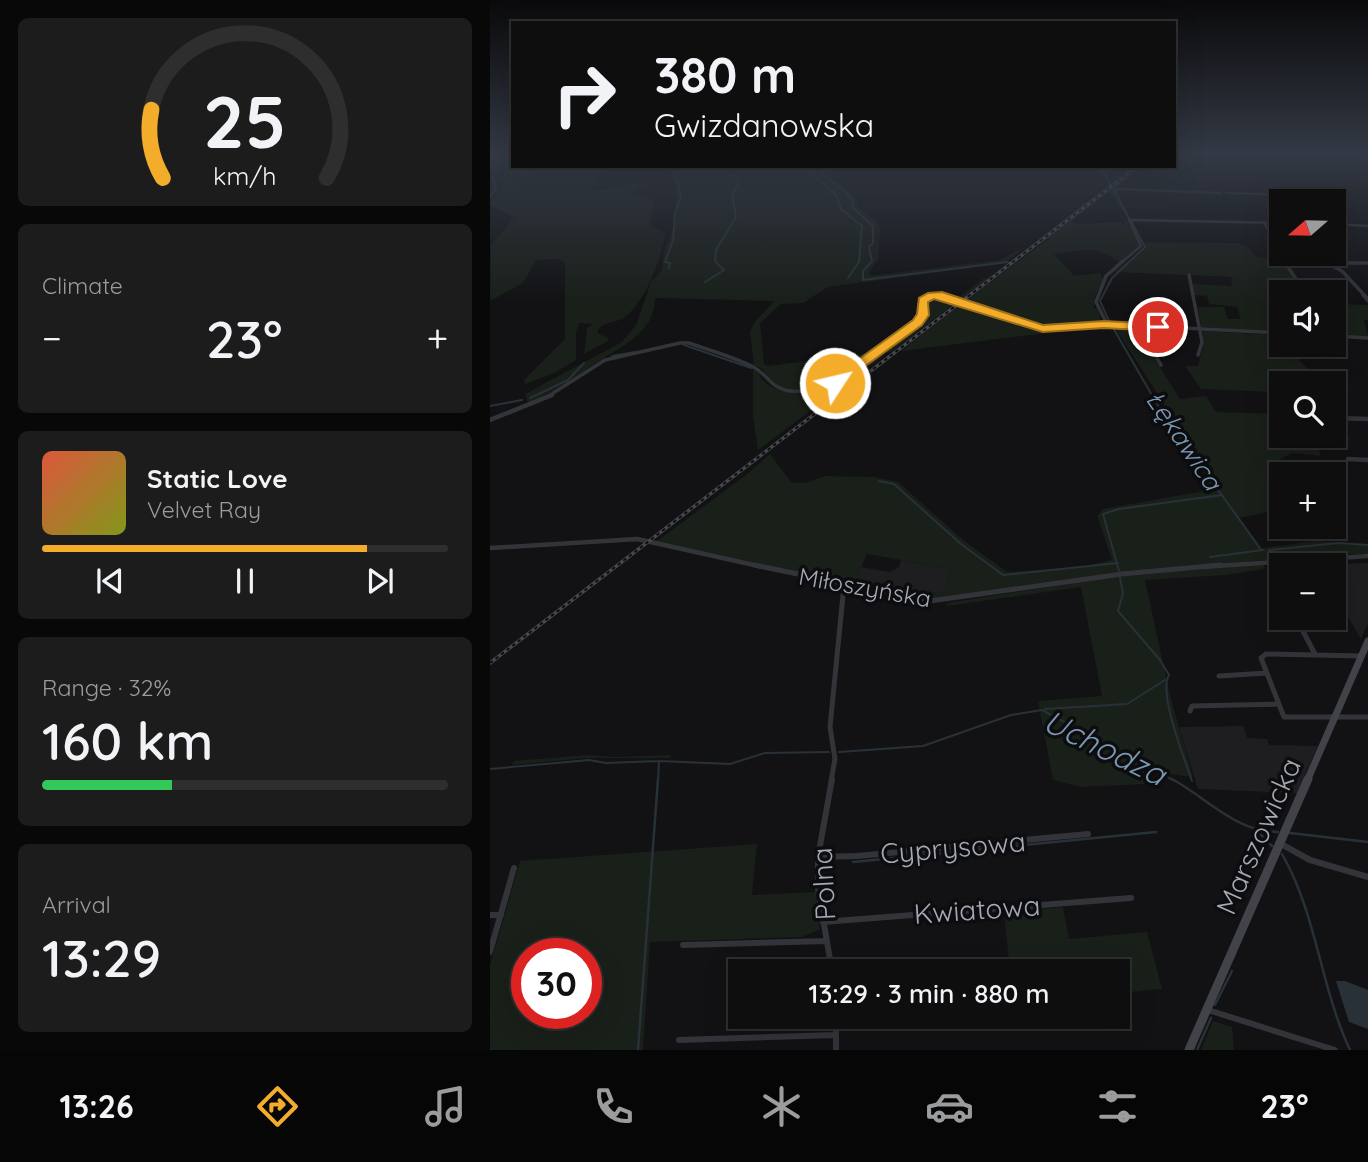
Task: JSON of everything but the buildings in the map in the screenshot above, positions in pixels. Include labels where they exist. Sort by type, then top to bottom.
[{"type":"street","points":[[1104,324],[1105,320],[1096,302],[1106,276],[1141,246],[1129,220],[1269,222]]},
{"type":"street","points":[[1264,222],[1280,257],[1296,280]]},
{"type":"street","points":[[1346,225],[1368,226]]},
{"type":"street","points":[[1368,263],[1330,263],[1343,272],[1368,299]]},
{"type":"street","points":[[1189,275],[1202,342],[1198,355]]},
{"type":"street","points":[[490,420],[555,394],[601,361],[677,343],[689,343],[759,369],[768,382],[779,388],[806,390],[828,385],[840,380],[917,322],[923,315],[923,300],[932,295],[942,295],[1043,328],[1104,324],[1269,332]]},
{"type":"street","points":[[1138,326],[1161,365]]},
{"type":"street","points":[[1346,337],[1368,338]]},
{"type":"street","points":[[1346,418],[1368,419]]},
{"type":"street","points":[[1348,459],[1368,460]]},
{"type":"street","name":"Miłoszyńska","points":[[490,548],[632,538],[844,585],[920,600],[940,601],[1122,574],[1265,561],[1368,556]]},
{"type":"street","name":"Polna","points":[[830,959],[818,889],[818,857],[835,759],[830,727],[844,585]]},
{"type":"street","points":[[1302,630],[1315,654]]},
{"type":"street","name":"Marszowicka","points":[[1189,1050],[1368,641]]},
{"type":"street","points":[[1361,656],[1263,654],[1261,658],[1284,717],[1368,717]]},
{"type":"street","points":[[1219,676],[1267,673]]},
{"type":"street","points":[[1190,711],[1192,706],[1279,705]]},
{"type":"street","name":"Cyprysowa","points":[[818,857],[857,856],[1088,834]]},
{"type":"street","points":[[1280,843],[1310,860],[1368,877]]},
{"type":"street","points":[[490,952],[514,868]]},
{"type":"street","name":"Kwiatowa","points":[[823,922],[1131,898]]},
{"type":"street","points":[[490,915],[501,915]]},
{"type":"street","points":[[683,946],[827,941]]},
{"type":"street","points":[[1207,1009],[1335,1050]]},
{"type":"street","points":[[836,1029],[836,1050]]},
{"type":"street","points":[[679,1040],[836,1035]]},
{"type":"shaded area","points":[[654,204],[650,225],[666,234],[656,268],[640,301],[625,317],[599,329],[597,333],[608,338],[608,341],[584,354],[587,328],[593,324],[579,323],[576,332],[576,360],[554,373],[525,384],[524,380],[565,339],[565,263],[558,259],[536,260],[523,283],[490,301],[491,246],[514,217],[490,205]]},
{"type":"shaded area","points":[[675,204],[857,204],[877,222],[880,229],[878,259],[869,272],[870,276],[1000,260],[1026,246],[1005,263],[828,287],[803,303],[781,304],[760,323],[764,364],[768,366],[869,353],[915,320],[920,310],[916,322],[870,359],[834,381],[816,387],[797,389],[778,386],[760,368],[735,358],[754,364],[750,332],[754,323],[774,301],[655,298],[649,321],[634,338],[562,386],[528,403],[525,394],[622,342],[636,325],[651,282],[662,270],[664,251],[673,230]]},
{"type":"shaded area","points":[[1089,204],[1093,204],[1071,221],[1076,224],[1121,222],[1125,226],[1124,222],[1127,221],[1139,246],[1120,263],[1097,251],[1054,254],[1074,276],[1100,273],[1103,279],[1095,297],[1094,308],[1098,309],[1101,321],[1045,327],[963,302],[1049,239],[1046,237]]},
{"type":"shaded area","points":[[1118,204],[1124,204],[1127,211],[1123,211]]},
{"type":"shaded area","points":[[1144,242],[1237,243],[1248,247],[1257,257],[1269,258],[1269,266],[1286,266],[1295,280],[1269,280],[1269,331],[1201,327],[1198,307],[1224,307],[1228,319],[1241,319],[1237,307],[1209,304],[1207,296],[1194,295],[1192,284],[1232,286],[1231,278],[1235,277],[1114,272],[1146,247]]},
{"type":"shaded area","points":[[984,278],[987,279],[959,300],[928,295],[921,300],[920,310],[919,302],[926,293],[942,293],[958,298]]},
{"type":"shaded area","points":[[936,296],[957,302],[891,352],[878,353],[922,319],[926,312],[925,300]]},
{"type":"shaded area","points":[[962,303],[1046,332],[1047,333],[901,351]]},
{"type":"shaded area","points":[[1346,304],[1368,305],[1368,320],[1364,320],[1368,337],[1346,336]]},
{"type":"shaded area","points":[[1116,329],[1136,329],[1180,399],[1206,396],[1216,412],[1269,414],[1269,448],[1318,448],[1321,456],[1292,453],[1280,459],[1281,462],[1269,462],[1269,512],[1240,518],[1262,548],[1316,541],[1368,544],[1368,554],[1269,553],[1269,560],[932,599],[932,594],[944,592],[951,569],[867,554],[854,584],[656,542],[770,454],[791,482],[805,483],[825,476],[874,477],[898,482],[963,540],[1007,572],[1081,567],[1112,560],[1097,516],[1103,509],[1210,490],[1208,480],[1212,479]]},
{"type":"shaded area","points":[[1203,331],[1269,335],[1269,357],[1297,357],[1309,371],[1269,371],[1269,392],[1201,389],[1185,366],[1198,366]]},
{"type":"shaded area","points":[[885,355],[758,450],[753,417],[753,370],[775,388],[806,391],[837,382],[871,359]]},
{"type":"shaded area","points":[[901,560],[951,569],[944,593],[932,594],[903,588],[900,594],[854,584],[861,567],[890,572],[899,567]]},
{"type":"shaded area","points":[[1368,563],[1368,624],[1361,639],[1346,613],[1346,564]]},
{"type":"shaded area","points":[[1264,564],[1265,569],[1225,575],[1145,580],[1170,695],[1193,777],[1155,772],[1144,784],[1081,787],[1053,780],[1038,701],[1102,696],[1081,587],[947,606],[947,603],[1106,578]]},
{"type":"shaded area","points":[[1243,726],[1247,738],[1267,739],[1269,745],[1318,746],[1297,793],[1198,789],[1179,727]]},
{"type":"shaded area","points":[[589,755],[671,755],[670,758],[585,758],[512,765],[514,761]]},
{"type":"shaded area","points":[[757,844],[752,895],[816,892],[820,929],[802,937],[650,942],[643,1050],[490,1050],[490,966],[520,861]]},
{"type":"shaded area","points":[[1063,907],[1069,939],[1147,932],[1162,989],[1130,992],[1130,959],[1009,959],[1004,912]]},
{"type":"shaded area","points":[[1336,981],[1345,981],[1368,990],[1368,1029],[1349,1022]]},
{"type":"shaded area","points":[[1213,1021],[1232,1027],[1234,1050],[1201,1050]]},
{"type":"waterway","points":[[669,268],[670,263],[665,262],[673,240],[675,213],[679,204]]},
{"type":"waterway","points":[[705,282],[724,270],[715,261],[716,250],[736,217],[734,204]]},
{"type":"waterway","points":[[839,204],[841,209],[862,226],[859,262],[848,278]]},
{"type":"waterway","points":[[853,204],[852,207],[873,226],[873,243],[869,247],[872,261],[863,271],[863,280],[1008,262]]},
{"type":"waterway","name":"Łękawica","points":[[1121,204],[1129,218]]},
{"type":"waterway","name":"Łękawica","points":[[1110,323],[1100,301],[1112,278],[1145,247],[1131,221]]},
{"type":"waterway","points":[[1332,266],[1336,269]]},
{"type":"waterway","points":[[1362,295],[1368,302]]},
{"type":"waterway","name":"Łękawica","points":[[1112,326],[1157,404],[1222,495]]},
{"type":"waterway","points":[[684,345],[751,368]]},
{"type":"waterway","points":[[612,356],[635,352]]},
{"type":"waterway","points":[[530,398],[568,380],[584,363]]},
{"type":"waterway","points":[[490,406],[522,400]]},
{"type":"waterway","points":[[879,481],[894,484],[961,544],[1003,575],[1117,563]]},
{"type":"waterway","points":[[1117,563],[1103,514],[1119,509],[1222,495]]},
{"type":"waterway","name":"Łękawica","points":[[1222,495],[1261,550]]},
{"type":"waterway","points":[[1269,550],[1338,543],[1368,545]]},
{"type":"waterway","points":[[1210,557],[1263,550]]},
{"type":"waterway","points":[[1117,563],[1119,571]]},
{"type":"waterway","points":[[1120,578],[1123,593],[1118,611],[1160,660],[1169,675],[1167,696],[1170,711],[1192,781]]},
{"type":"waterway","points":[[1045,709],[1127,704],[1165,680]]},
{"type":"waterway","name":"Uchodza","points":[[839,752],[923,746],[1011,715],[1042,710],[1175,781]]},
{"type":"waterway","name":"Uchodza","points":[[659,761],[730,764],[765,753],[829,752]]},
{"type":"waterway","name":"Uchodza","points":[[490,769],[589,760],[606,763],[659,761]]},
{"type":"waterway","points":[[658,781],[659,761]]},
{"type":"waterway","points":[[638,1050],[658,779]]},
{"type":"waterway","name":"Uchodza","points":[[1172,779],[1235,820],[1263,831],[1278,832]]},
{"type":"waterway","points":[[853,862],[1156,832]]},
{"type":"waterway","points":[[1258,832],[1272,846]]},
{"type":"waterway","name":"Uchodza","points":[[1290,833],[1368,842]]},
{"type":"waterway","points":[[1282,854],[1303,901],[1332,1001],[1350,1050]]},
{"type":"waterway","points":[[1215,1005],[1232,971]]},
{"type":"waterway","points":[[1197,1050],[1211,1018]]},
{"type":"railway","points":[[490,663],[1088,204]]},
{"type":"route","points":[[835,383],[917,322],[923,315],[923,300],[932,295],[942,295],[1043,328],[1104,324],[1158,327]]}]
